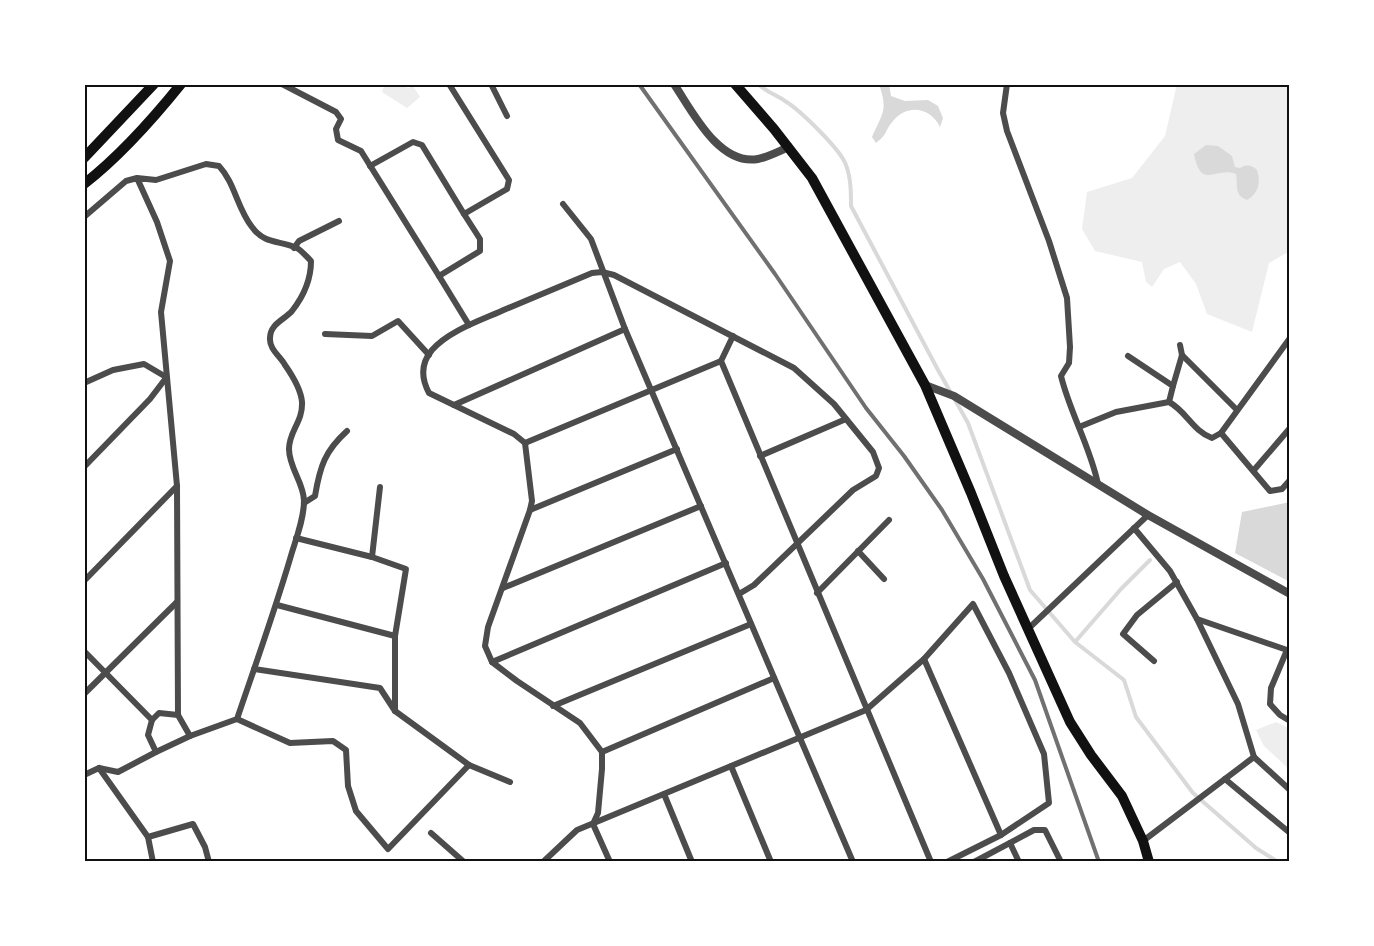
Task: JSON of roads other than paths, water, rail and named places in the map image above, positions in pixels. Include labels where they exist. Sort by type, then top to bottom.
[{"type":"main road","points":[[84,158],[154,84]]},
{"type":"main road","points":[[84,184],[161,110],[181,84]]},
{"type":"main road","points":[[735,84],[789,147],[812,178],[925,385],[1004,576],[1070,722],[1122,796],[1143,841],[1149,862]]},
{"type":"street","points":[[282,84],[336,112],[341,119],[336,129],[338,140],[361,151],[469,325]]},
{"type":"street","points":[[449,84],[509,180],[507,189],[464,214]]},
{"type":"street","points":[[491,84],[507,116]]},
{"type":"street","points":[[674,84],[710,137],[725,151],[742,158],[756,159],[789,147]]},
{"type":"street","points":[[1007,84],[1003,113],[1006,131],[1049,241],[1067,298],[1069,363],[1061,376],[1067,401],[1094,465],[1098,483]]},
{"type":"street","points":[[370,166],[412,142],[422,145],[480,239],[480,251],[439,276]]},
{"type":"street","points":[[84,217],[126,181],[137,178],[156,180],[206,164],[219,166],[227,174],[252,228],[269,242],[300,250],[310,261],[310,273],[305,288],[291,311],[275,324],[269,336],[271,347],[286,365],[301,396],[302,414],[292,434],[289,449],[292,465],[303,492],[304,503],[277,605],[237,719]]},
{"type":"street","points":[[137,178],[158,222],[170,261],[161,312],[177,486],[178,716],[190,736]]},
{"type":"street","points":[[563,204],[591,240],[625,329],[853,862]]},
{"type":"street","points":[[294,248],[299,241],[339,221]]},
{"type":"street","points":[[610,862],[593,824],[598,813],[602,752],[580,723],[492,662],[485,646],[488,627],[532,501],[525,443],[514,434],[429,393],[424,383],[423,372],[429,355],[440,343],[469,325],[592,273],[602,272],[632,283],[794,369],[834,404],[873,452],[879,468],[876,476],[854,490],[754,585],[740,594]]},
{"type":"street","points":[[325,334],[372,336],[398,321],[429,355]]},
{"type":"street","points":[[454,405],[625,329]]},
{"type":"street","points":[[525,443],[721,361],[733,336]]},
{"type":"street","points":[[1078,427],[1116,412],[1169,402],[1175,405],[1202,435],[1212,438],[1221,433],[1290,338]]},
{"type":"street","points":[[1169,402],[1182,355],[1180,345]]},
{"type":"street","points":[[1182,355],[1237,410]]},
{"type":"street","points":[[1128,356],[1173,386]]},
{"type":"street","points":[[721,361],[931,862]]},
{"type":"street","points":[[84,383],[113,370],[144,364],[166,377]]},
{"type":"street","points":[[84,468],[150,399],[166,377]]},
{"type":"street","points":[[925,385],[954,396],[1148,515],[1290,594]]},
{"type":"street","points":[[760,456],[846,419]]},
{"type":"street","points":[[1254,470],[1290,428]]},
{"type":"street","points":[[304,503],[315,496],[324,457],[347,431]]},
{"type":"street","points":[[1221,433],[1270,490],[1282,489],[1290,480]]},
{"type":"street","points":[[530,510],[676,449]]},
{"type":"street","points":[[84,581],[177,486]]},
{"type":"street","points":[[372,557],[380,487]]},
{"type":"street","points":[[503,588],[701,506]]},
{"type":"street","points":[[1028,629],[1148,515]]},
{"type":"street","points":[[817,593],[889,520]]},
{"type":"street","points":[[1134,528],[1170,571],[1197,619],[1238,704],[1254,757],[1290,790]]},
{"type":"street","points":[[296,538],[372,557],[406,569],[395,636],[395,711]]},
{"type":"street","points":[[858,551],[884,579]]},
{"type":"street","points":[[492,662],[726,562]]},
{"type":"street","points":[[1154,661],[1123,634],[1137,615],[1177,582]]},
{"type":"street","points":[[84,694],[177,602]]},
{"type":"street","points":[[543,862],[578,830],[866,710],[924,659],[972,604],[1009,673],[1044,754],[1050,803],[1000,835],[947,862]]},
{"type":"street","points":[[277,605],[395,636]]},
{"type":"street","points":[[1197,619],[1288,651],[1271,688],[1270,704],[1280,715],[1290,721]]},
{"type":"street","points":[[553,706],[751,624]]},
{"type":"street","points":[[84,651],[152,720]]},
{"type":"street","points":[[924,659],[1000,835]]},
{"type":"street","points":[[254,669],[380,688],[395,711],[469,765],[510,782]]},
{"type":"street","points":[[602,752],[774,678]]},
{"type":"street","points":[[156,752],[148,735],[152,720],[159,713],[178,716]]},
{"type":"street","points":[[84,775],[99,768],[118,772],[190,736],[237,719],[290,743],[333,741],[346,750],[348,786],[357,811],[388,849],[469,765]]},
{"type":"street","points":[[1143,841],[1254,757]]},
{"type":"street","points":[[731,766],[771,862]]},
{"type":"street","points":[[99,768],[148,837],[153,862]]},
{"type":"street","points":[[1225,779],[1290,833]]},
{"type":"street","points":[[664,794],[692,862]]},
{"type":"street","points":[[148,837],[193,824],[205,847],[208,862]]},
{"type":"street","points":[[974,862],[983,860],[1034,830],[1046,830],[1061,862]]},
{"type":"street","points":[[432,832],[464,862]]},
{"type":"street","points":[[1010,843],[1019,862]]},
{"type":"waterway","points":[[758,84],[800,113],[843,158],[849,175],[851,206],[968,423],[1030,590],[1075,642],[1124,680],[1136,717],[1193,793],[1256,848],[1278,862]]},
{"type":"waterway","points":[[1075,642],[1121,589],[1150,560]]},
{"type":"railway","points":[[639,84],[775,274],[866,408],[942,510],[983,579],[1035,680],[1099,862]]}]
